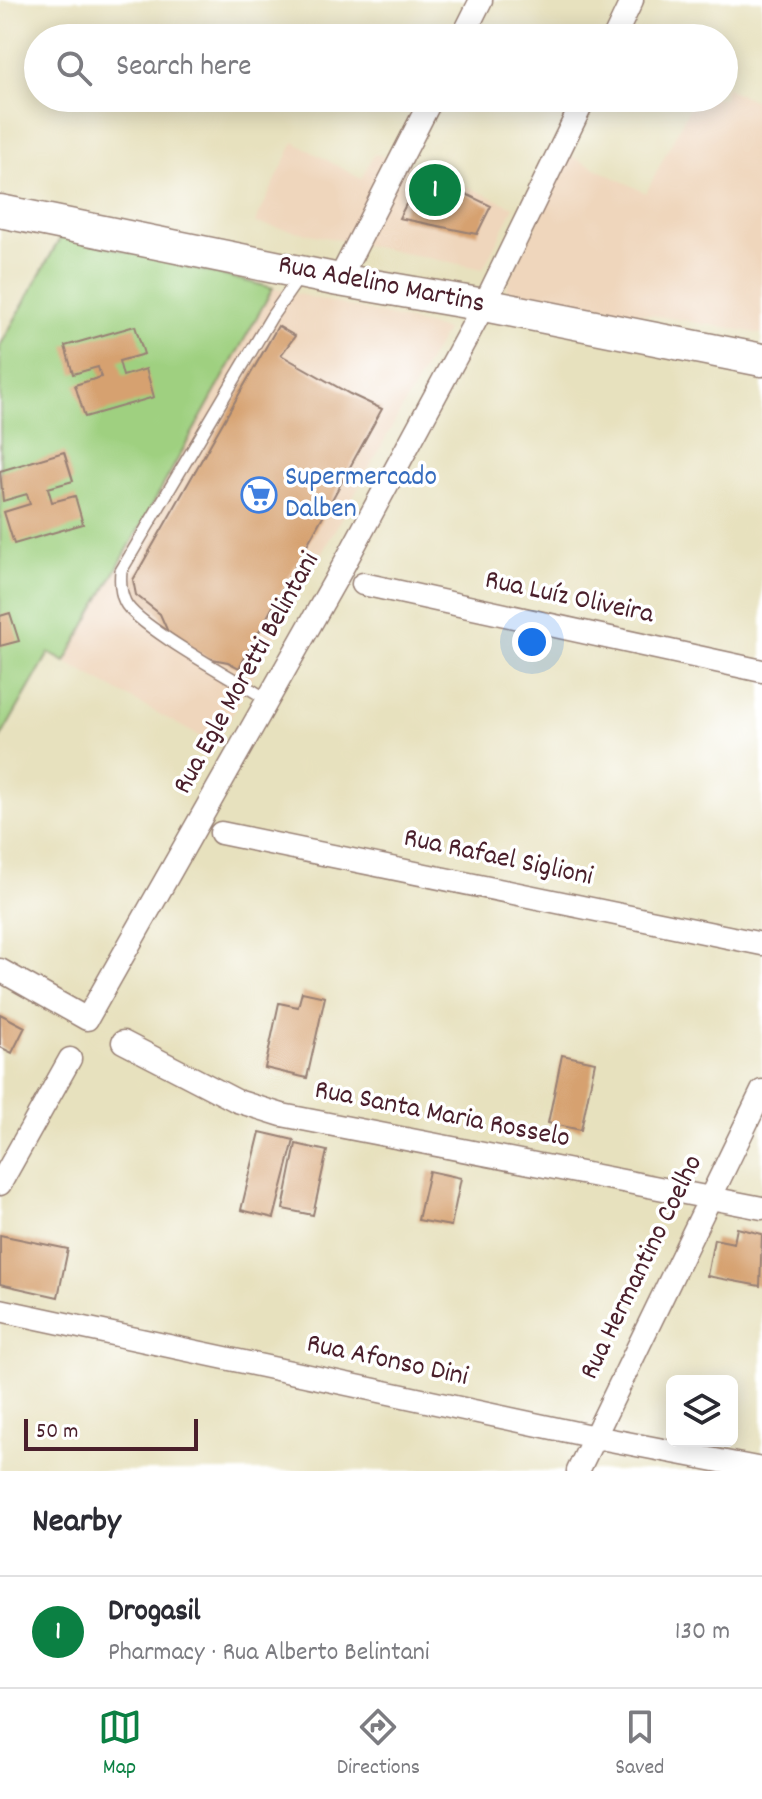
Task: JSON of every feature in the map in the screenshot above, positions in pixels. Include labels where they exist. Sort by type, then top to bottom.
[{"type":"main road","name":"Rua Adelino Martins","points":[[0,211],[339,280],[762,360]]},
{"type":"street","points":[[469,24],[481,0]]},
{"type":"street","points":[[621,24],[632,0]]},
{"type":"street","points":[[339,280],[425,112]]},
{"type":"street","name":"Rua Egle Moretti Belintani","points":[[0,970],[87,1019],[268,700],[484,305],[578,112]]},
{"type":"street","name":"Rua Luíz Oliveira","points":[[363,584],[762,671]]},
{"type":"street","name":"Rua Rafael Siglioni","points":[[221,833],[762,944]]},
{"type":"street","name":"Rua Santa Maria Rosselo","points":[[123,1042],[237,1101],[282,1115],[762,1208]]},
{"type":"street","points":[[0,1184],[70,1059]]},
{"type":"street","name":"Rua Hermantino Coelho","points":[[578,1471],[762,1091]]},
{"type":"street","name":"Rua Afonso Dini","points":[[0,1310],[595,1437],[762,1469]]},
{"type":"lane","points":[[268,700],[145,624],[125,604],[120,587],[121,571],[272,316],[303,272]]},
{"type":"shaded area","points":[[738,93],[762,104],[762,334],[505,290],[569,155],[646,193],[687,112],[738,112]]},
{"type":"shaded area","points":[[294,142],[361,179],[374,154],[434,172],[514,207],[483,269],[255,223]]},
{"type":"shaded area","points":[[273,288],[446,330],[215,745],[65,662]]},
{"type":"green space","points":[[62,235],[273,288],[65,662],[49,653],[0,739],[0,346]]},
{"type":"building","points":[[422,173],[491,206],[477,234],[399,218]]},
{"type":"building","points":[[135,326],[144,354],[119,361],[123,376],[146,369],[154,397],[85,417],[75,385],[101,377],[98,367],[73,374],[65,346]]},
{"type":"building","name":"Supermercado Dalben","points":[[278,326],[295,336],[281,355],[382,409],[239,668],[228,662],[207,658],[168,632],[160,614],[136,595],[133,580]]},
{"type":"building","points":[[64,452],[73,481],[48,488],[52,502],[75,496],[83,524],[14,544],[4,512],[30,504],[27,494],[3,501],[0,471]]},
{"type":"building","points":[[10,613],[19,641],[0,646],[0,616]]},
{"type":"building","points":[[302,992],[325,997],[307,1078],[265,1068],[279,1003],[298,1007]]},
{"type":"building","points":[[0,1014],[25,1027],[12,1053],[0,1047]]},
{"type":"building","points":[[562,1055],[595,1062],[581,1130],[548,1123]]},
{"type":"building","points":[[260,1132],[294,1140],[274,1218],[241,1210]]},
{"type":"building","points":[[296,1144],[327,1151],[313,1215],[283,1209]]},
{"type":"building","points":[[429,1171],[461,1178],[451,1226],[418,1220]]},
{"type":"building","points":[[737,1228],[762,1234],[760,1286],[707,1276],[714,1239],[734,1243]]},
{"type":"building","points":[[0,1235],[68,1249],[58,1297],[0,1284]]},
{"type":"place","name":"Drogasil","points":[[435,190]]},
{"type":"place","name":"Supermercado Dalben","points":[[259,495]]}]
